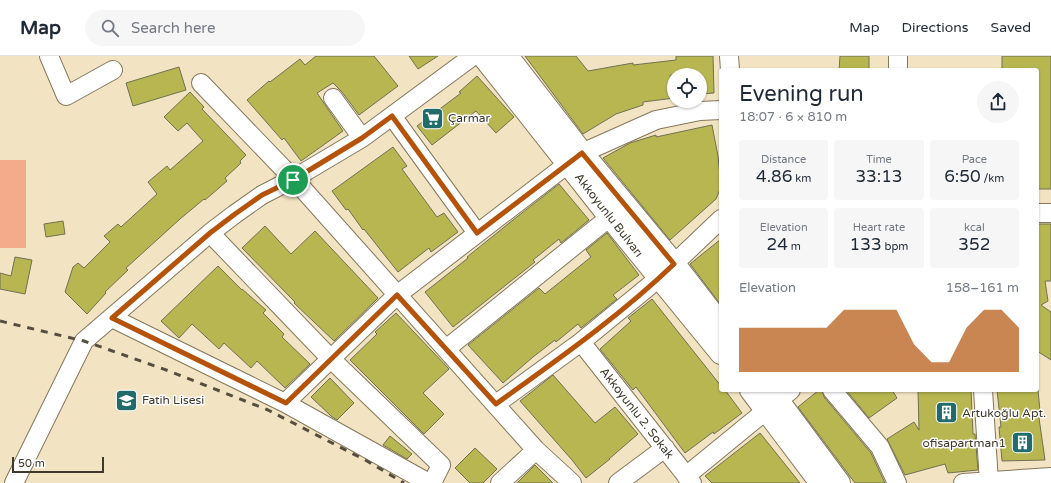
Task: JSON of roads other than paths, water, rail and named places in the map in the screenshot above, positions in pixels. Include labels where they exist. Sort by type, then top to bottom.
[{"type":"main road","name":"Akkoyunlu Bulvarı","points":[[483,56],[575,158],[667,271],[719,350]]},
{"type":"main road","name":"Akkoyunlu Bulvarı","points":[[506,56],[575,158],[610,217],[719,323]]},
{"type":"main road","points":[[758,392],[777,398],[839,483]]},
{"type":"main road","points":[[777,398],[821,483]]},
{"type":"street","points":[[49,56],[66,96],[113,70]]},
{"type":"street","points":[[14,483],[84,341],[210,233],[262,195],[293,180],[362,138],[473,56]]},
{"type":"street","points":[[729,56],[730,68]]},
{"type":"street","points":[[898,56],[898,68]]},
{"type":"street","points":[[201,83],[319,206],[536,450],[572,483]]},
{"type":"street","points":[[333,98],[362,138]]},
{"type":"street","points":[[286,403],[397,295],[575,158],[656,120],[700,111],[719,110]]},
{"type":"street","points":[[392,116],[477,233]]},
{"type":"street","points":[[1039,213],[1051,213]]},
{"type":"street","points":[[446,349],[610,217]]},
{"type":"street","points":[[496,404],[581,342],[667,271],[719,221]]},
{"type":"street","points":[[210,233],[331,359],[441,465],[432,483]]},
{"type":"street","points":[[112,318],[286,403],[429,483]]},
{"type":"street","name":"Akkoyunlu 2. Sokak","points":[[581,342],[689,479]]},
{"type":"street","points":[[834,392],[880,447],[897,483]]},
{"type":"street","points":[[983,392],[989,482]]},
{"type":"street","points":[[689,479],[777,398]]},
{"type":"street","points":[[618,483],[665,448]]},
{"type":"street","points":[[500,483],[536,450]]},
{"type":"street","points":[[963,483],[1051,477]]},
{"type":"railway","points":[[0,321],[84,341],[169,371],[268,410],[367,461],[404,483]]},
{"type":"place","name":"Çarmar","points":[[433,118]]},
{"type":"place","name":"Fatih Lisesi","points":[[127,400]]},
{"type":"place","name":"Artukoğlu Apt.","points":[[946,413]]},
{"type":"place","name":"ofisapartman1","points":[[1022,443]]}]
